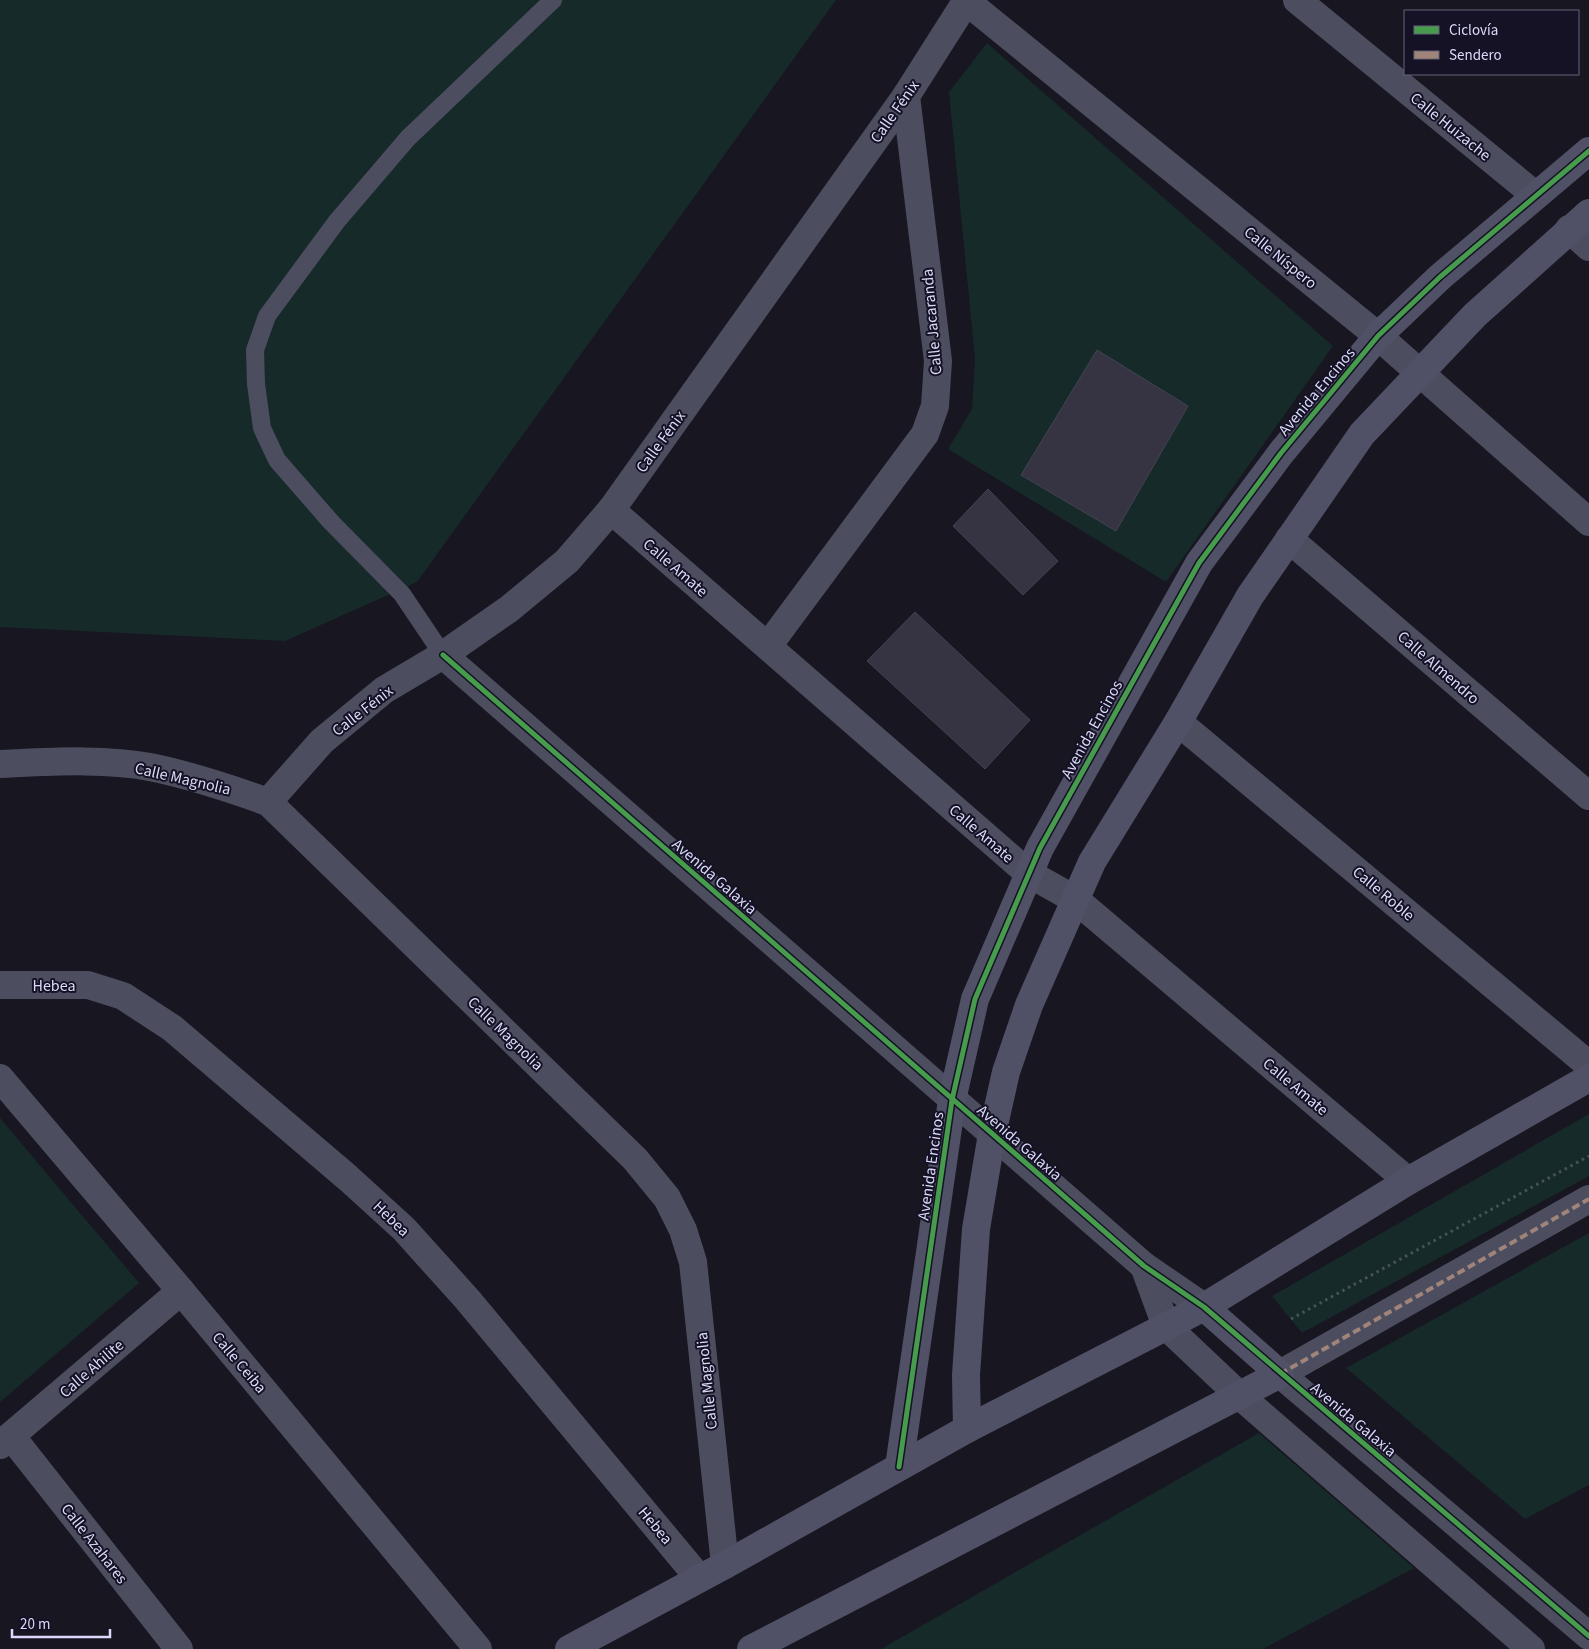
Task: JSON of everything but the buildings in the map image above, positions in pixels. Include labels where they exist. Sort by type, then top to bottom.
[{"type":"street","name":"Calle Fénix","points":[[268,802],[329,736],[384,690],[444,655],[509,609],[567,561],[611,510],[906,96],[966,0]]},
{"type":"street","name":"Calle Níspero","points":[[966,0],[1378,336],[1589,522]]},
{"type":"street","name":"Calle Huizache","points":[[1297,0],[1535,194]]},
{"type":"street","name":"Calle Jacaranda","points":[[768,646],[924,434],[935,406],[938,361],[906,96]]},
{"type":"street","name":"Avenida Encinos","points":[[899,1467],[952,1100],[975,999],[1028,873],[1199,563],[1282,453],[1378,336],[1440,277],[1535,194],[1589,151]]},
{"type":"street","points":[[967,1429],[966,1374],[976,1230],[992,1134],[1006,1072],[1029,1005],[1092,862],[1178,722],[1250,596],[1362,434],[1475,315],[1579,221],[1589,247]]},
{"type":"street","name":"Calle Amate","points":[[611,510],[1028,873],[1076,900],[1408,1181]]},
{"type":"street","name":"Calle Almendro","points":[[1290,539],[1589,796]]},
{"type":"street","name":"Avenida Galaxia","points":[[444,655],[1144,1266],[1204,1307],[1280,1374],[1589,1636]]},
{"type":"street","name":"Calle Roble","points":[[1178,722],[1589,1065]]},
{"type":"street","name":"Calle Magnolia","points":[[0,764],[70,761],[148,767],[222,785],[268,802],[635,1159],[667,1198],[683,1230],[693,1262],[725,1565]]},
{"type":"street","name":"Hebea","points":[[0,986],[88,985],[123,996],[172,1028],[334,1165],[404,1229],[467,1299],[699,1578]]},
{"type":"street","name":"Calle Ceiba","points":[[0,1078],[181,1290],[478,1649]]},
{"type":"street","points":[[569,1649],[725,1565],[967,1429],[1204,1307],[1408,1181],[1589,1078]]},
{"type":"street","points":[[751,1649],[1280,1374],[1589,1199]]},
{"type":"street","name":"Avenida Galaxia","points":[[1144,1266],[1166,1326],[1239,1395],[1531,1649]]},
{"type":"street","name":"Calle Ahilite","points":[[5,1441],[181,1290]]},
{"type":"street","name":"Calle Azahares","points":[[5,1441],[179,1649]]},
{"type":"lane","name":"Avenida Galaxia","points":[[444,655],[402,594],[331,522],[277,460],[262,428],[256,384],[255,350],[267,316],[337,221],[408,138],[553,0]]},
{"type":"path","points":[[1291,1318],[1589,1156]]},
{"type":"green space","points":[[0,0],[836,0],[417,582],[285,641],[0,627]]},
{"type":"green space","points":[[987,43],[1333,346],[1166,582],[948,449],[972,409],[975,359],[949,92]]},
{"type":"green space","points":[[1589,1114],[1589,1176],[1302,1333],[1272,1296]]},
{"type":"green space","points":[[0,1118],[139,1283],[0,1402]]},
{"type":"green space","points":[[1589,1233],[1589,1485],[1525,1519],[1346,1368]]},
{"type":"green space","points":[[1259,1433],[1414,1568],[1263,1649],[881,1649]]},
{"type":"marked path","points":[[1280,1374],[1589,1199]]},
{"type":"cycle path","points":[[899,1467],[952,1100],[975,999],[1040,848],[1199,563],[1281,453],[1378,336],[1440,277],[1589,151]]},
{"type":"cycle path","points":[[443,655],[1144,1266],[1204,1307],[1589,1636]]}]
